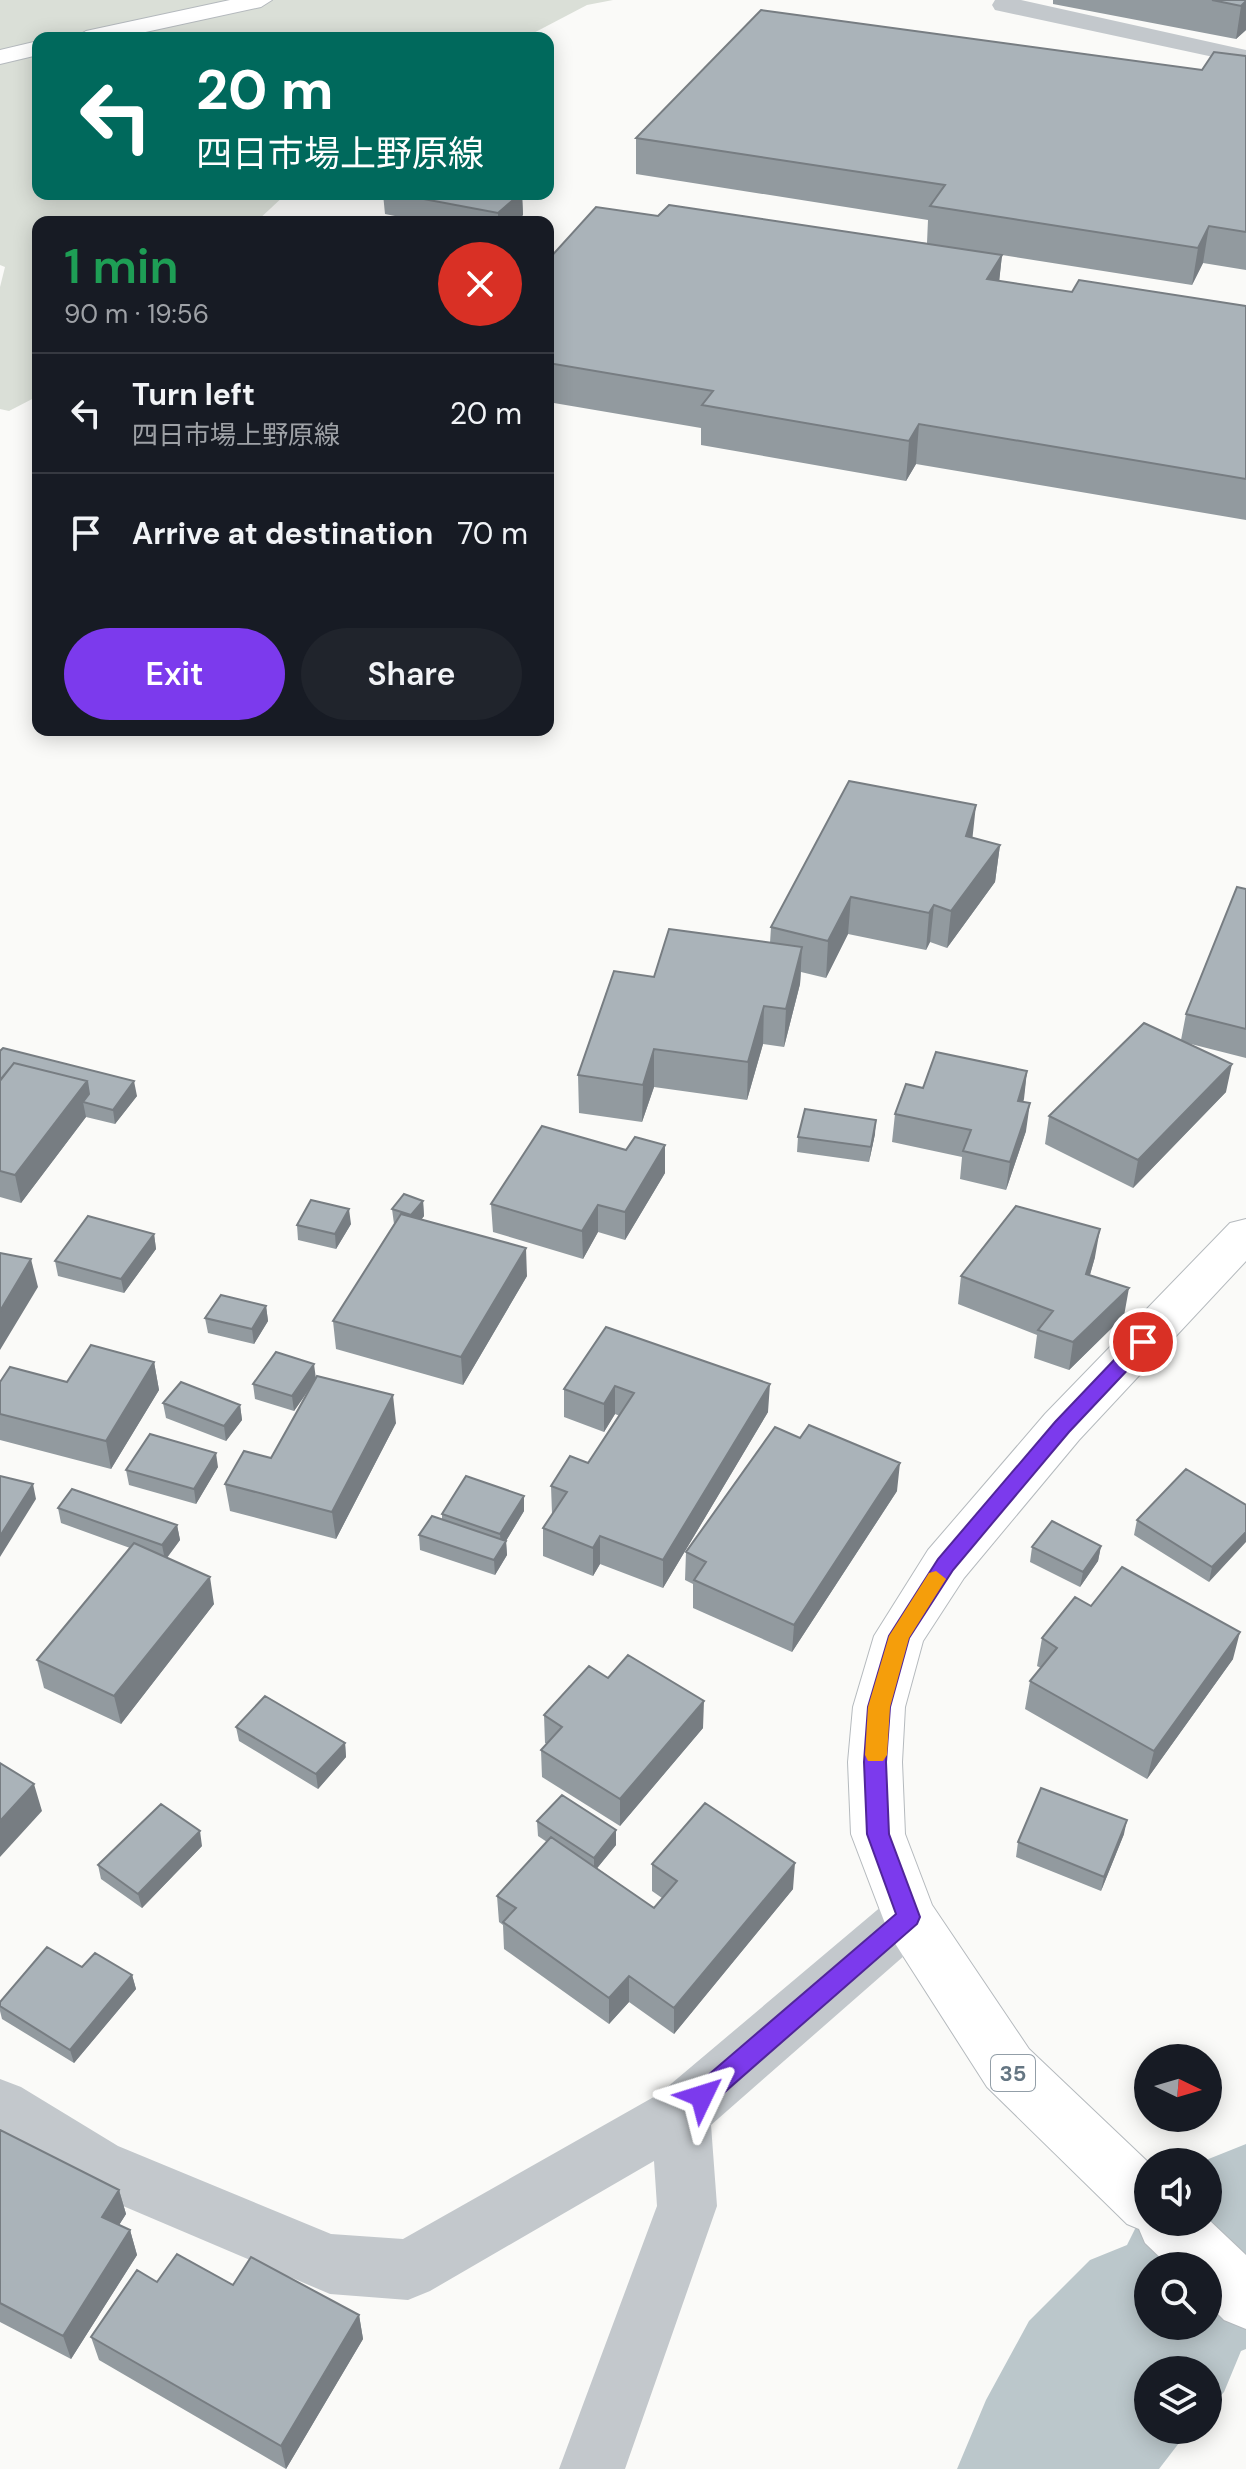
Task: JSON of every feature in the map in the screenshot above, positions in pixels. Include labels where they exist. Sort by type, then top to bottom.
[{"type":"main road","points":[[114,32],[261,0]]},
{"type":"main road","points":[[0,57],[32,49]]},
{"type":"main road","name":"35","points":[[1134,2190],[1008,2068],[909,1917],[878,1834],[875,1762],[879,1707],[899,1636],[946,1564],[1062,1427],[1246,1234]]},
{"type":"main road","points":[[1182,2236],[1246,2298]]},
{"type":"street","points":[[1010,0],[1003,5],[1246,57]]},
{"type":"street","points":[[0,2107],[97,2166],[330,2264],[408,2270],[680,2114],[909,1917]]},
{"type":"street","points":[[592,2469],[687,2206],[680,2114]]},
{"type":"shaded area","points":[[0,0],[613,0],[587,5],[535,32],[32,32],[32,200],[280,200],[262,216],[32,216],[32,399],[9,411],[0,409],[0,287],[5,267],[0,265]]},
{"type":"building","points":[[1212,0],[1246,0],[1246,1],[1241,6]]},
{"type":"building","points":[[761,10],[1202,70],[1214,52],[1246,56],[1246,232],[1209,226],[1198,248],[930,206],[945,185],[636,138]]},
{"type":"building","points":[[429,200],[513,200],[498,213]]},
{"type":"building","points":[[669,205],[1002,255],[987,279],[1072,292],[1079,280],[1246,306],[1246,479],[919,424],[909,441],[702,405],[713,391],[554,364],[554,253],[596,207],[658,216]]},
{"type":"building","points":[[849,781],[976,805],[966,836],[1000,845],[951,911],[934,905],[929,913],[851,897],[828,941],[771,927]]},
{"type":"building","points":[[1237,887],[1246,889],[1246,1029],[1186,1014]]},
{"type":"building","points":[[669,929],[802,947],[786,1009],[764,1006],[748,1062],[654,1049],[643,1085],[578,1075],[614,971],[654,977]]},
{"type":"building","points":[[1144,1023],[1232,1064],[1138,1160],[1049,1116]]},
{"type":"building","points":[[3,1048],[134,1081],[113,1110],[83,1102],[89,1094],[87,1081],[14,1063],[0,1080],[0,1051]]},
{"type":"building","points":[[936,1052],[1027,1071],[1018,1101],[1030,1103],[1010,1162],[963,1151],[971,1130],[895,1114],[906,1084],[923,1088]]},
{"type":"building","points":[[14,1063],[87,1081],[15,1175],[0,1171],[0,1081]]},
{"type":"building","points":[[805,1109],[876,1120],[871,1147],[798,1137]]},
{"type":"building","points":[[542,1126],[626,1150],[635,1137],[665,1145],[625,1212],[598,1205],[582,1231],[491,1204]]},
{"type":"building","points":[[404,1194],[423,1201],[411,1215],[392,1209]]},
{"type":"building","points":[[311,1200],[349,1209],[335,1234],[297,1225]]},
{"type":"building","points":[[1016,1206],[1100,1229],[1086,1274],[1129,1288],[1073,1342],[1038,1330],[1053,1311],[961,1276]]},
{"type":"building","points":[[401,1214],[526,1248],[461,1357],[333,1321]]},
{"type":"building","points":[[88,1216],[154,1234],[121,1279],[55,1261]]},
{"type":"building","points":[[0,1253],[31,1259],[0,1311]]},
{"type":"building","points":[[221,1295],[266,1306],[252,1329],[205,1318]]},
{"type":"building","points":[[606,1327],[770,1384],[663,1560],[600,1536],[593,1548],[543,1528],[567,1492],[551,1486],[570,1456],[588,1463],[634,1393],[615,1386],[604,1404],[564,1389]]},
{"type":"building","points":[[91,1345],[154,1362],[106,1441],[0,1414],[0,1382],[10,1367],[67,1382]]},
{"type":"building","points":[[276,1352],[314,1364],[292,1396],[253,1384]]},
{"type":"building","points":[[317,1376],[393,1395],[332,1512],[225,1484],[244,1451],[271,1458]]},
{"type":"building","points":[[181,1382],[240,1405],[224,1426],[163,1403]]},
{"type":"building","points":[[809,1425],[900,1463],[794,1625],[694,1580],[706,1562],[686,1552],[775,1427],[800,1438]]},
{"type":"building","points":[[150,1434],[216,1453],[194,1489],[126,1470]]},
{"type":"building","points":[[1186,1469],[1246,1505],[1246,1532],[1212,1567],[1137,1520]]},
{"type":"building","points":[[0,1476],[33,1484],[0,1536]]},
{"type":"building","points":[[466,1476],[524,1496],[500,1534],[442,1514]]},
{"type":"building","points":[[72,1489],[177,1525],[162,1545],[58,1508]]},
{"type":"building","points":[[432,1516],[506,1541],[494,1560],[419,1535]]},
{"type":"building","points":[[1052,1521],[1101,1546],[1083,1572],[1032,1547]]},
{"type":"building","points":[[134,1543],[210,1577],[114,1696],[37,1660]]},
{"type":"building","points":[[1122,1567],[1240,1632],[1154,1751],[1030,1681],[1057,1648],[1042,1638],[1075,1597],[1091,1606]]},
{"type":"building","points":[[628,1655],[704,1701],[620,1799],[541,1750],[562,1727],[544,1715],[589,1666],[608,1678]]},
{"type":"building","points":[[265,1696],[345,1743],[316,1774],[236,1727]]},
{"type":"building","points":[[0,1763],[34,1784],[0,1821]]},
{"type":"building","points":[[1041,1788],[1127,1820],[1104,1877],[1018,1842]]},
{"type":"building","points":[[562,1795],[616,1830],[594,1858],[537,1821]]},
{"type":"building","points":[[705,1803],[795,1863],[674,2008],[629,1976],[609,1998],[503,1922],[516,1908],[497,1896],[551,1837],[654,1908],[677,1881],[652,1864]]},
{"type":"building","points":[[161,1804],[200,1831],[138,1894],[98,1865]]},
{"type":"building","points":[[47,1947],[82,1967],[95,1953],[132,1975],[70,2050],[0,2006],[0,2002]]},
{"type":"building","points":[[0,2130],[119,2190],[102,2217],[130,2230],[63,2336],[0,2303]]},
{"type":"building","points":[[177,2254],[233,2285],[251,2257],[359,2315],[281,2446],[91,2337],[137,2270],[157,2282]]},
{"type":"waterway","points":[[1222,2258],[1246,2233]]},
{"type":"waterway","points":[[1055,2469],[1097,2389],[1144,2340]]},
{"type":"slow traffic","points":[[876,1755],[879,1707],[899,1636],[936,1579]]},
{"type":"route","points":[[702,2096],[909,1917],[878,1834],[875,1762],[879,1707],[899,1636],[946,1564],[1062,1427],[1143,1342]]}]
